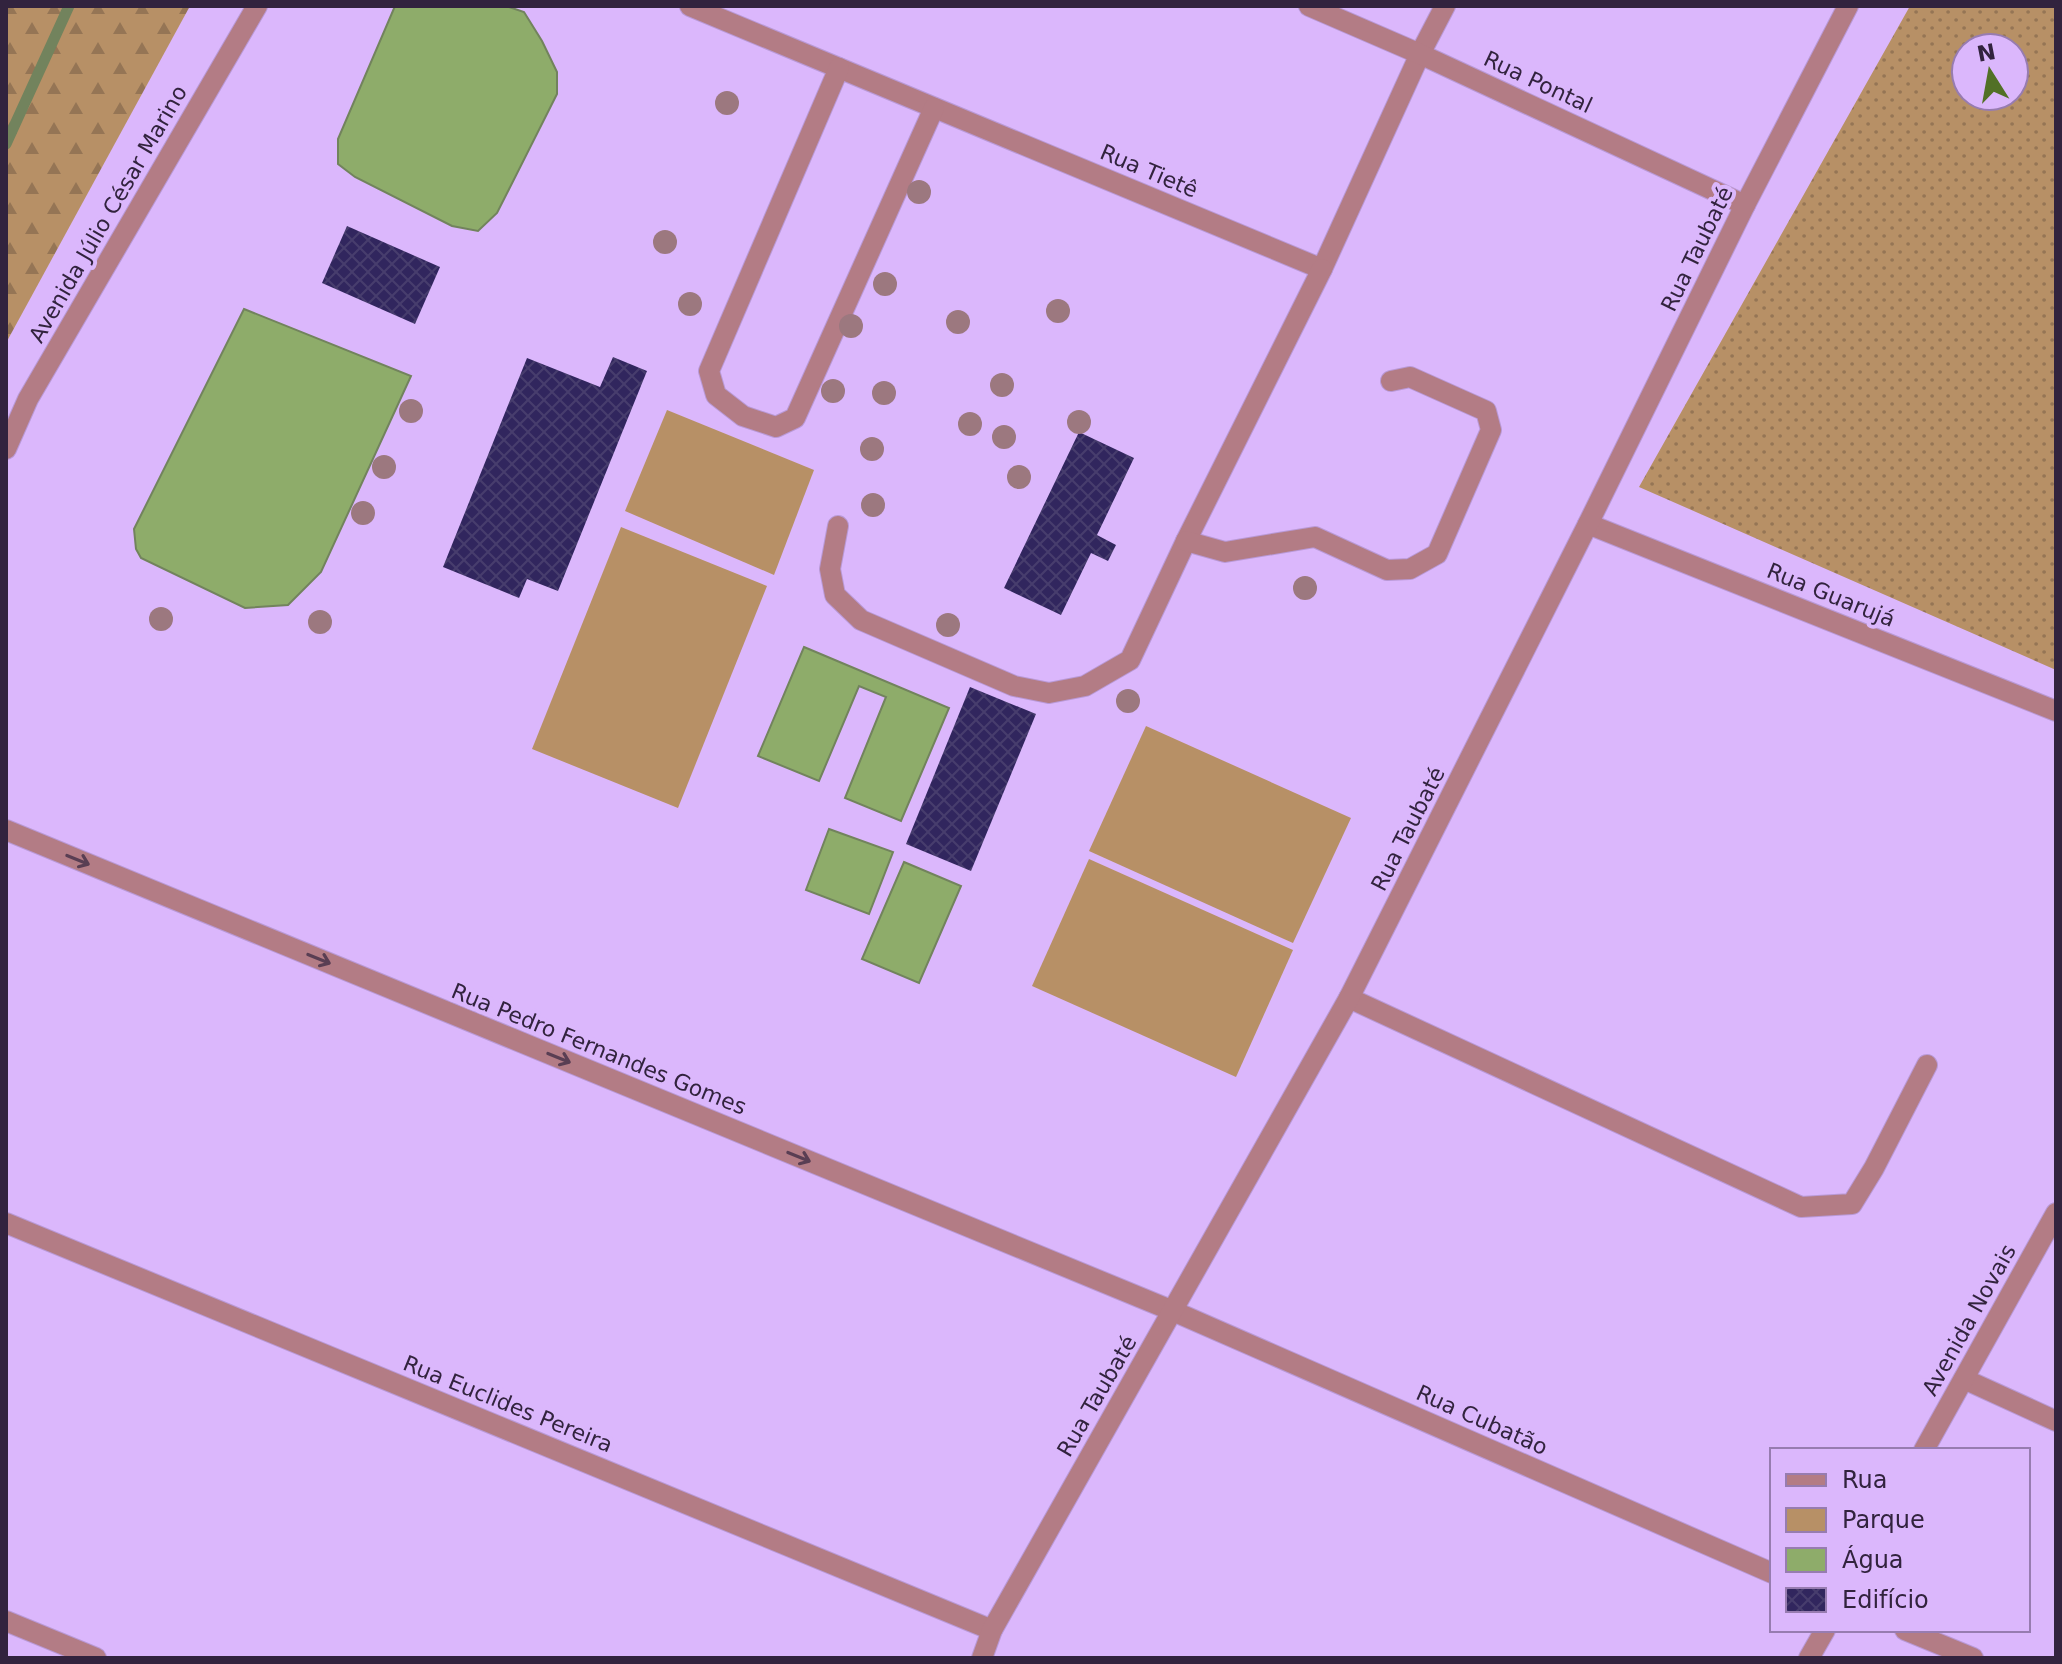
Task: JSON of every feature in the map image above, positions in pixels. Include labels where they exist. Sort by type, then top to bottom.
[{"type":"street","name":"Avenida Júlio César Marino","points":[[6,449],[28,399],[257,6]]},
{"type":"street","name":"Rua Tietê","points":[[690,6],[1322,269]]},
{"type":"street","name":"Rua Pontal","points":[[1309,6],[1420,54],[1745,205]]},
{"type":"street","points":[[838,526],[830,569],[835,595],[861,620],[1014,686],[1049,693],[1085,686],[1130,660],[1322,269],[1445,6]]},
{"type":"street","name":"Rua Taubaté","points":[[982,1658],[992,1630],[1349,998],[1745,205],[1848,6]]},
{"type":"street","points":[[839,68],[709,371],[716,395],[743,416],[776,427],[795,418],[934,108]]},
{"type":"street","points":[[1186,541],[1225,552],[1315,537],[1387,570],[1410,569],[1437,554],[1491,430],[1486,411],[1410,377],[1391,381]]},
{"type":"street","name":"Rua Guarujá","points":[[1588,524],[2056,711]]},
{"type":"street","name":"Rua Pedro Fernandes Gomes","points":[[6,830],[1173,1311]]},
{"type":"street","points":[[1349,998],[1801,1207],[1852,1204],[1927,1065]]},
{"type":"street","name":"Avenida Novais","points":[[1925,1448],[2056,1213]]},
{"type":"street","name":"Rua Euclides Pereira","points":[[6,1223],[992,1630]]},
{"type":"street","name":"Rua Cubatão","points":[[1173,1311],[1770,1572]]},
{"type":"street","points":[[1964,1379],[2056,1421]]},
{"type":"street","points":[[6,1621],[96,1658]]},
{"type":"street","points":[[1809,1658],[1824,1632]]},
{"type":"street","points":[[1910,1632],[1973,1658]]},
{"type":"green space","points":[[6,6],[190,6],[6,343]]},
{"type":"green space","points":[[1910,6],[2056,6],[2056,670],[1639,487]]},
{"type":"green space","points":[[667,410],[814,470],[774,575],[625,511]]},
{"type":"green space","points":[[621,527],[767,586],[678,808],[532,749]]},
{"type":"green space","points":[[1146,726],[1351,818],[1293,943],[1089,851]]},
{"type":"green space","points":[[1089,859],[1293,950],[1236,1077],[1032,986]]},
{"type":"water","points":[[395,6],[506,6],[524,12],[557,72],[557,94],[497,213],[478,231],[452,226],[355,177],[338,164],[338,139]]},
{"type":"water","points":[[244,309],[411,376],[321,572],[288,605],[245,608],[141,558],[136,549],[134,529]]},
{"type":"water","points":[[804,647],[949,708],[901,821],[845,798],[886,697],[859,686],[819,781],[758,756]]},
{"type":"water","points":[[829,829],[893,852],[869,914],[806,890]]},
{"type":"water","points":[[904,862],[961,886],[919,983],[862,959]]},
{"type":"building","points":[[347,226],[440,267],[415,324],[322,283]]},
{"type":"building","points":[[613,357],[647,371],[558,591],[527,579],[519,598],[443,567],[527,358],[600,387]]},
{"type":"building","points":[[1079,432],[1134,458],[1097,535],[1116,545],[1108,561],[1091,553],[1061,615],[1004,588]]},
{"type":"building","points":[[970,687],[1036,714],[971,871],[906,844]]},
{"type":"waterway","points":[[6,144],[69,6]]}]
